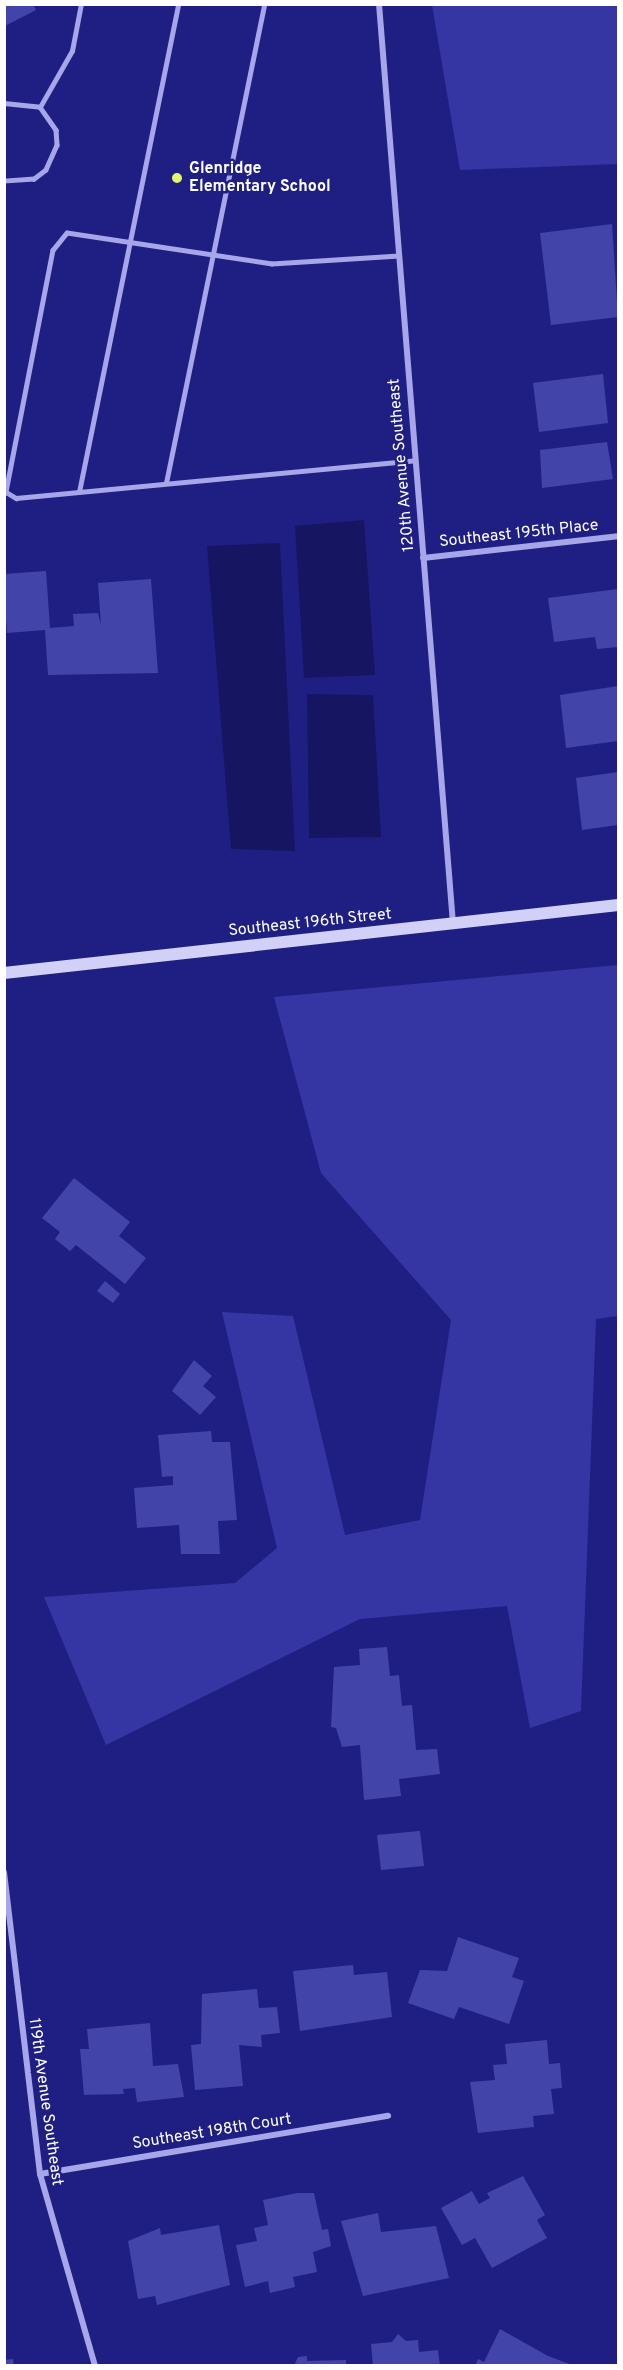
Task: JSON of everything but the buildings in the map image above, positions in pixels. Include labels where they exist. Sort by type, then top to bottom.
[{"type":"street","name":"120th Avenue Southeast","points":[[379,4],[453,924]]},
{"type":"street","name":"Southeast 195th Place","points":[[423,558],[618,536]]},
{"type":"street","name":"Southeast 196th Street","points":[[4,973],[618,905]]},
{"type":"street","name":"119th Avenue Southeast","points":[[4,1872],[12,1965],[40,2174],[96,2366]]},
{"type":"street","points":[[4,1966],[12,1965]]},
{"type":"street","name":"Southeast 198th Court","points":[[40,2174],[388,2116]]},
{"type":"lane","points":[[40,107],[72,51],[81,4]]},
{"type":"lane","points":[[79,492],[132,240],[178,4]]},
{"type":"lane","points":[[166,483],[264,4]]},
{"type":"lane","points":[[4,103],[40,107],[56,130],[54,158],[34,178],[4,181]]},
{"type":"lane","points":[[399,256],[291,265],[82,231],[57,240],[5,491],[16,498],[415,459]]},
{"type":"shaded area","points":[[432,5],[618,5],[618,164],[460,170]]},
{"type":"shaded area","points":[[364,520],[375,675],[304,678],[295,526]]},
{"type":"shaded area","points":[[280,543],[295,851],[231,849],[207,546]]},
{"type":"shaded area","points":[[307,694],[373,695],[381,837],[309,838]]},
{"type":"shaded area","points":[[618,965],[618,1316],[596,1319],[581,1711],[530,1728],[507,1606],[360,1619],[106,1745],[44,1597],[235,1583],[277,1548],[222,1312],[293,1316],[345,1535],[420,1520],[451,1320],[321,1173],[274,997]]},
{"type":"place","name":"Glenridge Elementary School","points":[[177,178]]}]
